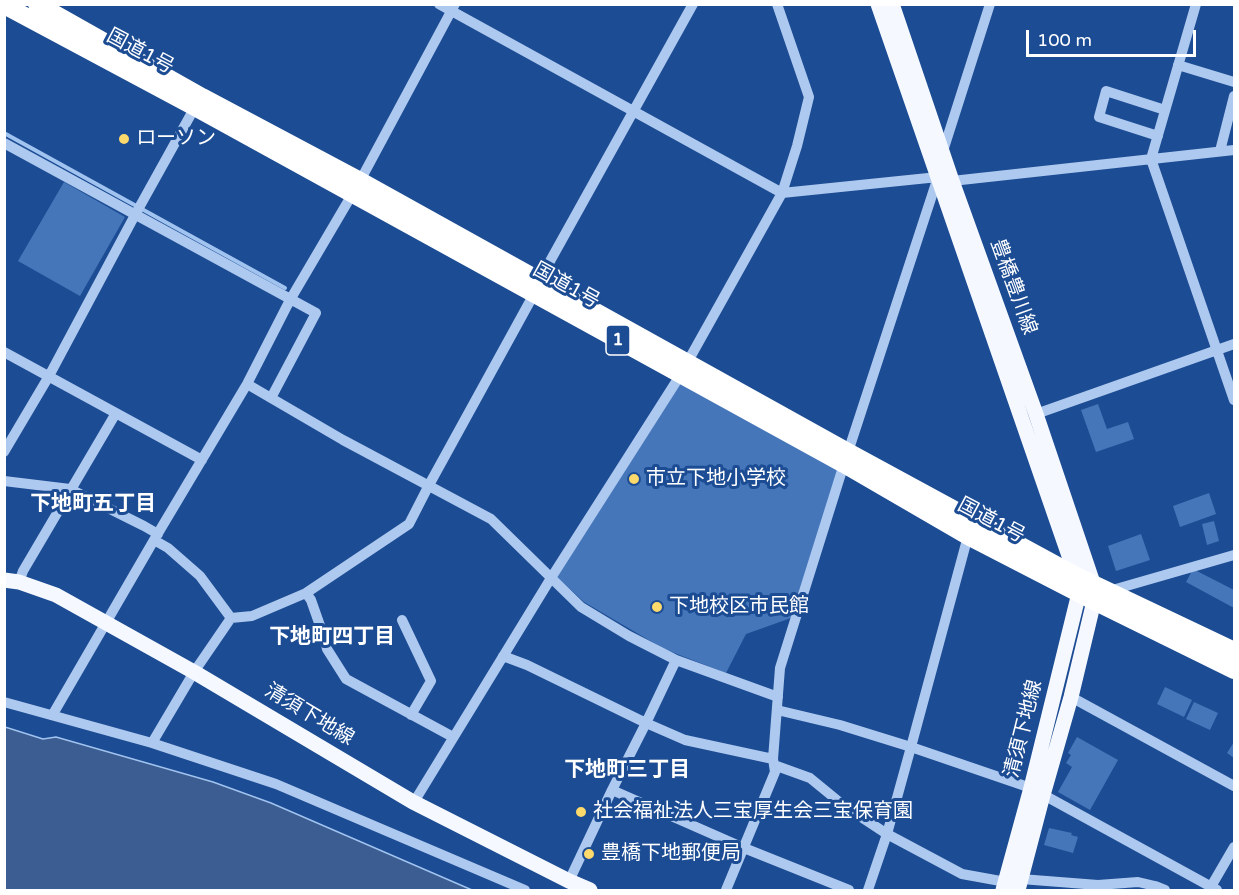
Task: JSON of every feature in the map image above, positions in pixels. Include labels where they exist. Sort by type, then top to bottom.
[{"type":"highway","name":"国道1号","points":[[37,4],[202,97],[356,188],[1234,670]]},
{"type":"highway","name":"国道1号","points":[[4,5],[195,107],[356,188]]},
{"type":"highway","name":"国道1号","points":[[846,458],[968,536],[1234,651]]},
{"type":"main road","name":"豊橋豊川線","points":[[878,4],[1036,414],[1090,589]]},
{"type":"main road","name":"豊橋豊川線","points":[[892,4],[943,151],[945,179],[1090,589]]},
{"type":"main road","name":"清須下地線","points":[[12,581],[56,595],[194,672],[414,802],[590,891]]},
{"type":"main road","name":"清須下地線","points":[[1037,791],[1071,697],[1090,589]]},
{"type":"main road","name":"清須下地線","points":[[1012,886],[1090,589]]},
{"type":"street","points":[[440,4],[453,8],[782,193],[1234,150]]},
{"type":"street","points":[[231,618],[252,616],[306,593],[409,524],[693,4]]},
{"type":"street","points":[[414,802],[551,578],[684,368],[782,193],[809,97],[777,4]]},
{"type":"street","points":[[943,151],[990,4]]},
{"type":"street","points":[[1196,4],[1151,159],[1234,400]]},
{"type":"street","points":[[53,714],[247,384],[290,300],[356,188],[453,8]]},
{"type":"street","points":[[1178,66],[1234,82]]},
{"type":"street","points":[[1158,136],[1099,117],[1106,91],[1165,110]]},
{"type":"street","points":[[1220,151],[1234,96]]},
{"type":"street","points":[[4,452],[49,376],[195,107]]},
{"type":"street","points":[[4,143],[138,210],[316,313],[272,398]]},
{"type":"street","points":[[726,891],[775,772],[773,762],[780,668],[846,458],[945,179]]},
{"type":"street","points":[[1036,414],[1234,344]]},
{"type":"street","points":[[4,352],[202,460]]},
{"type":"street","points":[[247,384],[343,440],[491,519],[581,607],[629,636],[675,660],[778,697]]},
{"type":"street","points":[[12,581],[23,571],[116,413]]},
{"type":"street","points":[[4,482],[70,489],[144,526],[200,576],[231,618]]},
{"type":"street","points":[[867,891],[887,834],[968,536]]},
{"type":"street","points":[[1090,589],[1234,555]]},
{"type":"street","points":[[306,593],[318,618],[327,649],[346,679],[453,737]]},
{"type":"street","points":[[152,743],[194,672],[231,618]]},
{"type":"street","points":[[402,620],[431,681],[411,715]]},
{"type":"street","points":[[503,656],[527,665],[685,740],[773,762],[810,778],[887,834],[963,874],[1012,886],[1097,888],[1138,882],[1165,891]]},
{"type":"street","points":[[568,881],[675,660]]},
{"type":"street","points":[[1071,697],[1234,786]]},
{"type":"street","points":[[4,702],[152,743],[276,784],[525,891]]},
{"type":"street","points":[[777,710],[840,725],[911,747],[1037,791],[1213,889],[1234,847]]},
{"type":"street","points":[[612,790],[849,891]]},
{"type":"water","points":[[5,727],[43,739],[56,737],[213,782],[271,803],[472,890],[5,890]]},
{"type":"building","points":[[64,182],[125,217],[80,296],[18,261]]},
{"type":"building","points":[[683,379],[839,466],[791,618],[746,634],[726,673],[664,649],[584,602],[557,577]]},
{"type":"building","points":[[1098,404],[1107,429],[1128,422],[1134,439],[1096,452],[1081,410]]},
{"type":"building","points":[[1209,493],[1216,514],[1180,527],[1173,506]]},
{"type":"building","points":[[1214,521],[1219,541],[1207,545],[1202,524]]},
{"type":"building","points":[[1141,534],[1150,560],[1116,571],[1108,546]]},
{"type":"building","points":[[1193,569],[1234,590],[1234,608],[1186,582]]},
{"type":"building","points":[[1165,687],[1192,700],[1184,717],[1157,704]]},
{"type":"building","points":[[1194,702],[1218,713],[1210,730],[1186,719]]},
{"type":"building","points":[[1077,737],[1118,760],[1090,810],[1058,792],[1072,767],[1066,763],[1071,755],[1068,753]]},
{"type":"building","points":[[1234,742],[1234,758],[1227,753]]},
{"type":"building","points":[[1049,828],[1072,833],[1071,835],[1078,837],[1073,853],[1044,845]]},
{"type":"waterway","points":[[4,133],[285,288]]},
{"type":"place","name":"ローソン","points":[[124,139]]},
{"type":"place","name":"市立下地小学校","points":[[634,479]]},
{"type":"place","name":"下地校区市民館","points":[[657,607]]},
{"type":"place","name":"社会福祉法人三宝厚生会三宝保育園","points":[[581,812]]},
{"type":"place","name":"豊橋下地郵便局","points":[[589,854]]},
{"type":"district","name":"下地町五丁目","points":[[93,504]]},
{"type":"district","name":"下地町四丁目","points":[[332,637]]},
{"type":"district","name":"下地町三丁目","points":[[627,770]]}]
